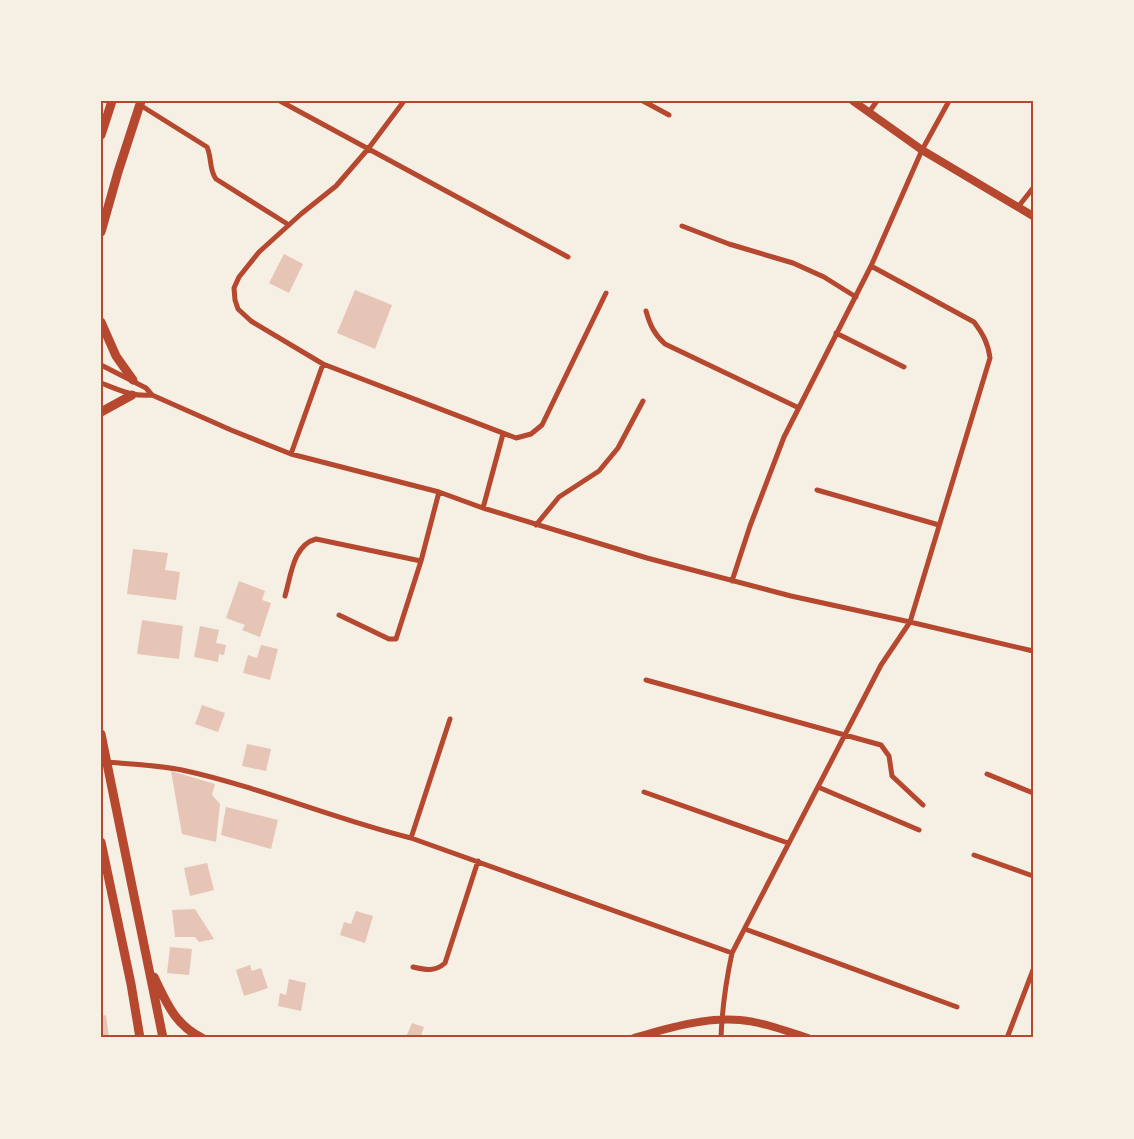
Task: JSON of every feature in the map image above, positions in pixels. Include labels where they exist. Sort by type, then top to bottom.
[{"type":"main road","points":[[101,135],[112,101]]},
{"type":"main road","points":[[101,232],[118,172],[141,103]]},
{"type":"main road","points":[[101,322],[116,356],[133,380]]},
{"type":"main road","points":[[101,412],[132,395]]},
{"type":"main road","points":[[101,734],[164,1038]]},
{"type":"main road","points":[[101,842],[104,871],[131,984],[140,1038]]},
{"type":"main road","points":[[148,964],[171,1012],[187,1030],[202,1038]]},
{"type":"street","points":[[280,101],[568,257]]},
{"type":"street","points":[[404,101],[336,186],[258,252],[234,288],[238,309],[251,321],[323,364],[516,438],[531,434],[542,425],[606,293]]},
{"type":"street","points":[[643,101],[668,116]]},
{"type":"street","points":[[853,101],[922,150],[1033,216]]},
{"type":"street","points":[[869,112],[878,101]]},
{"type":"street","points":[[732,581],[750,526],[781,445],[871,266],[922,150],[949,101]]},
{"type":"street","points":[[141,103],[207,147],[211,156],[213,174],[216,179],[288,225]]},
{"type":"street","points":[[1018,207],[1033,188]]},
{"type":"street","points":[[682,226],[729,244],[793,263],[824,277],[856,297]]},
{"type":"street","points":[[721,1038],[726,981],[732,953],[788,843],[846,736],[881,665],[910,622],[990,358],[988,344],[974,322],[871,266]]},
{"type":"street","points":[[646,311],[650,326],[657,337],[665,344],[799,408]]},
{"type":"street","points":[[836,333],[904,367]]},
{"type":"street","points":[[291,454],[323,364]]},
{"type":"street","points":[[101,365],[133,380],[146,388],[152,395],[291,454],[439,492],[536,525],[732,581],[1033,651]]},
{"type":"street","points":[[101,383],[140,397],[152,395]]},
{"type":"street","points":[[536,525],[559,497],[599,472],[618,448],[642,401]]},
{"type":"street","points":[[483,508],[503,434]]},
{"type":"street","points":[[817,490],[939,525]]},
{"type":"street","points":[[339,615],[390,640],[396,639],[421,561],[439,492]]},
{"type":"street","points":[[285,596],[298,552],[309,541],[316,540],[421,561]]},
{"type":"street","points":[[646,680],[881,745],[889,756],[892,776],[923,805]]},
{"type":"street","points":[[411,838],[450,719]]},
{"type":"street","points":[[106,762],[180,770],[285,798],[478,861],[732,953]]},
{"type":"street","points":[[987,774],[1033,793]]},
{"type":"street","points":[[818,787],[919,830]]},
{"type":"street","points":[[644,792],[788,843]]},
{"type":"street","points":[[974,855],[1033,876]]},
{"type":"street","points":[[414,967],[429,971],[440,968],[445,963],[478,861]]},
{"type":"street","points":[[744,929],[957,1007]]},
{"type":"street","points":[[1007,1038],[1033,970]]},
{"type":"street","points":[[634,1038],[692,1023],[722,1019],[742,1020],[808,1038]]},
{"type":"building","points":[[284,254],[303,264],[289,293],[269,283]]},
{"type":"building","points":[[355,290],[392,305],[375,349],[337,333]]},
{"type":"building","points":[[133,549],[168,553],[165,570],[180,572],[176,600],[127,594]]},
{"type":"building","points":[[239,581],[265,591],[262,600],[271,603],[260,637],[242,630],[245,625],[226,618]]},
{"type":"building","points":[[142,620],[183,626],[179,659],[137,654]]},
{"type":"building","points":[[200,626],[219,630],[216,643],[226,645],[224,655],[219,654],[218,662],[194,657]]},
{"type":"building","points":[[261,645],[278,649],[270,680],[243,673],[248,655],[257,658]]},
{"type":"building","points":[[202,705],[225,713],[218,732],[195,724]]},
{"type":"building","points":[[247,744],[271,749],[266,771],[242,766]]},
{"type":"building","points":[[171,771],[215,784],[212,795],[220,804],[216,842],[182,834]]},
{"type":"building","points":[[226,807],[278,820],[271,849],[221,835]]},
{"type":"building","points":[[207,863],[214,890],[190,896],[184,868]]},
{"type":"building","points":[[195,909],[214,939],[199,942],[195,937],[175,937],[172,910]]},
{"type":"building","points":[[356,911],[373,916],[365,943],[340,935],[344,922],[351,924]]},
{"type":"building","points":[[170,947],[192,949],[189,975],[167,973]]},
{"type":"building","points":[[250,965],[252,971],[261,968],[268,988],[244,996],[236,970]]},
{"type":"building","points":[[289,979],[306,983],[301,1011],[278,1006],[280,993],[286,995]]},
{"type":"building","points":[[106,1015],[109,1037],[101,1038],[101,1016]]},
{"type":"building","points":[[412,1023],[424,1027],[420,1038],[406,1037]]}]
